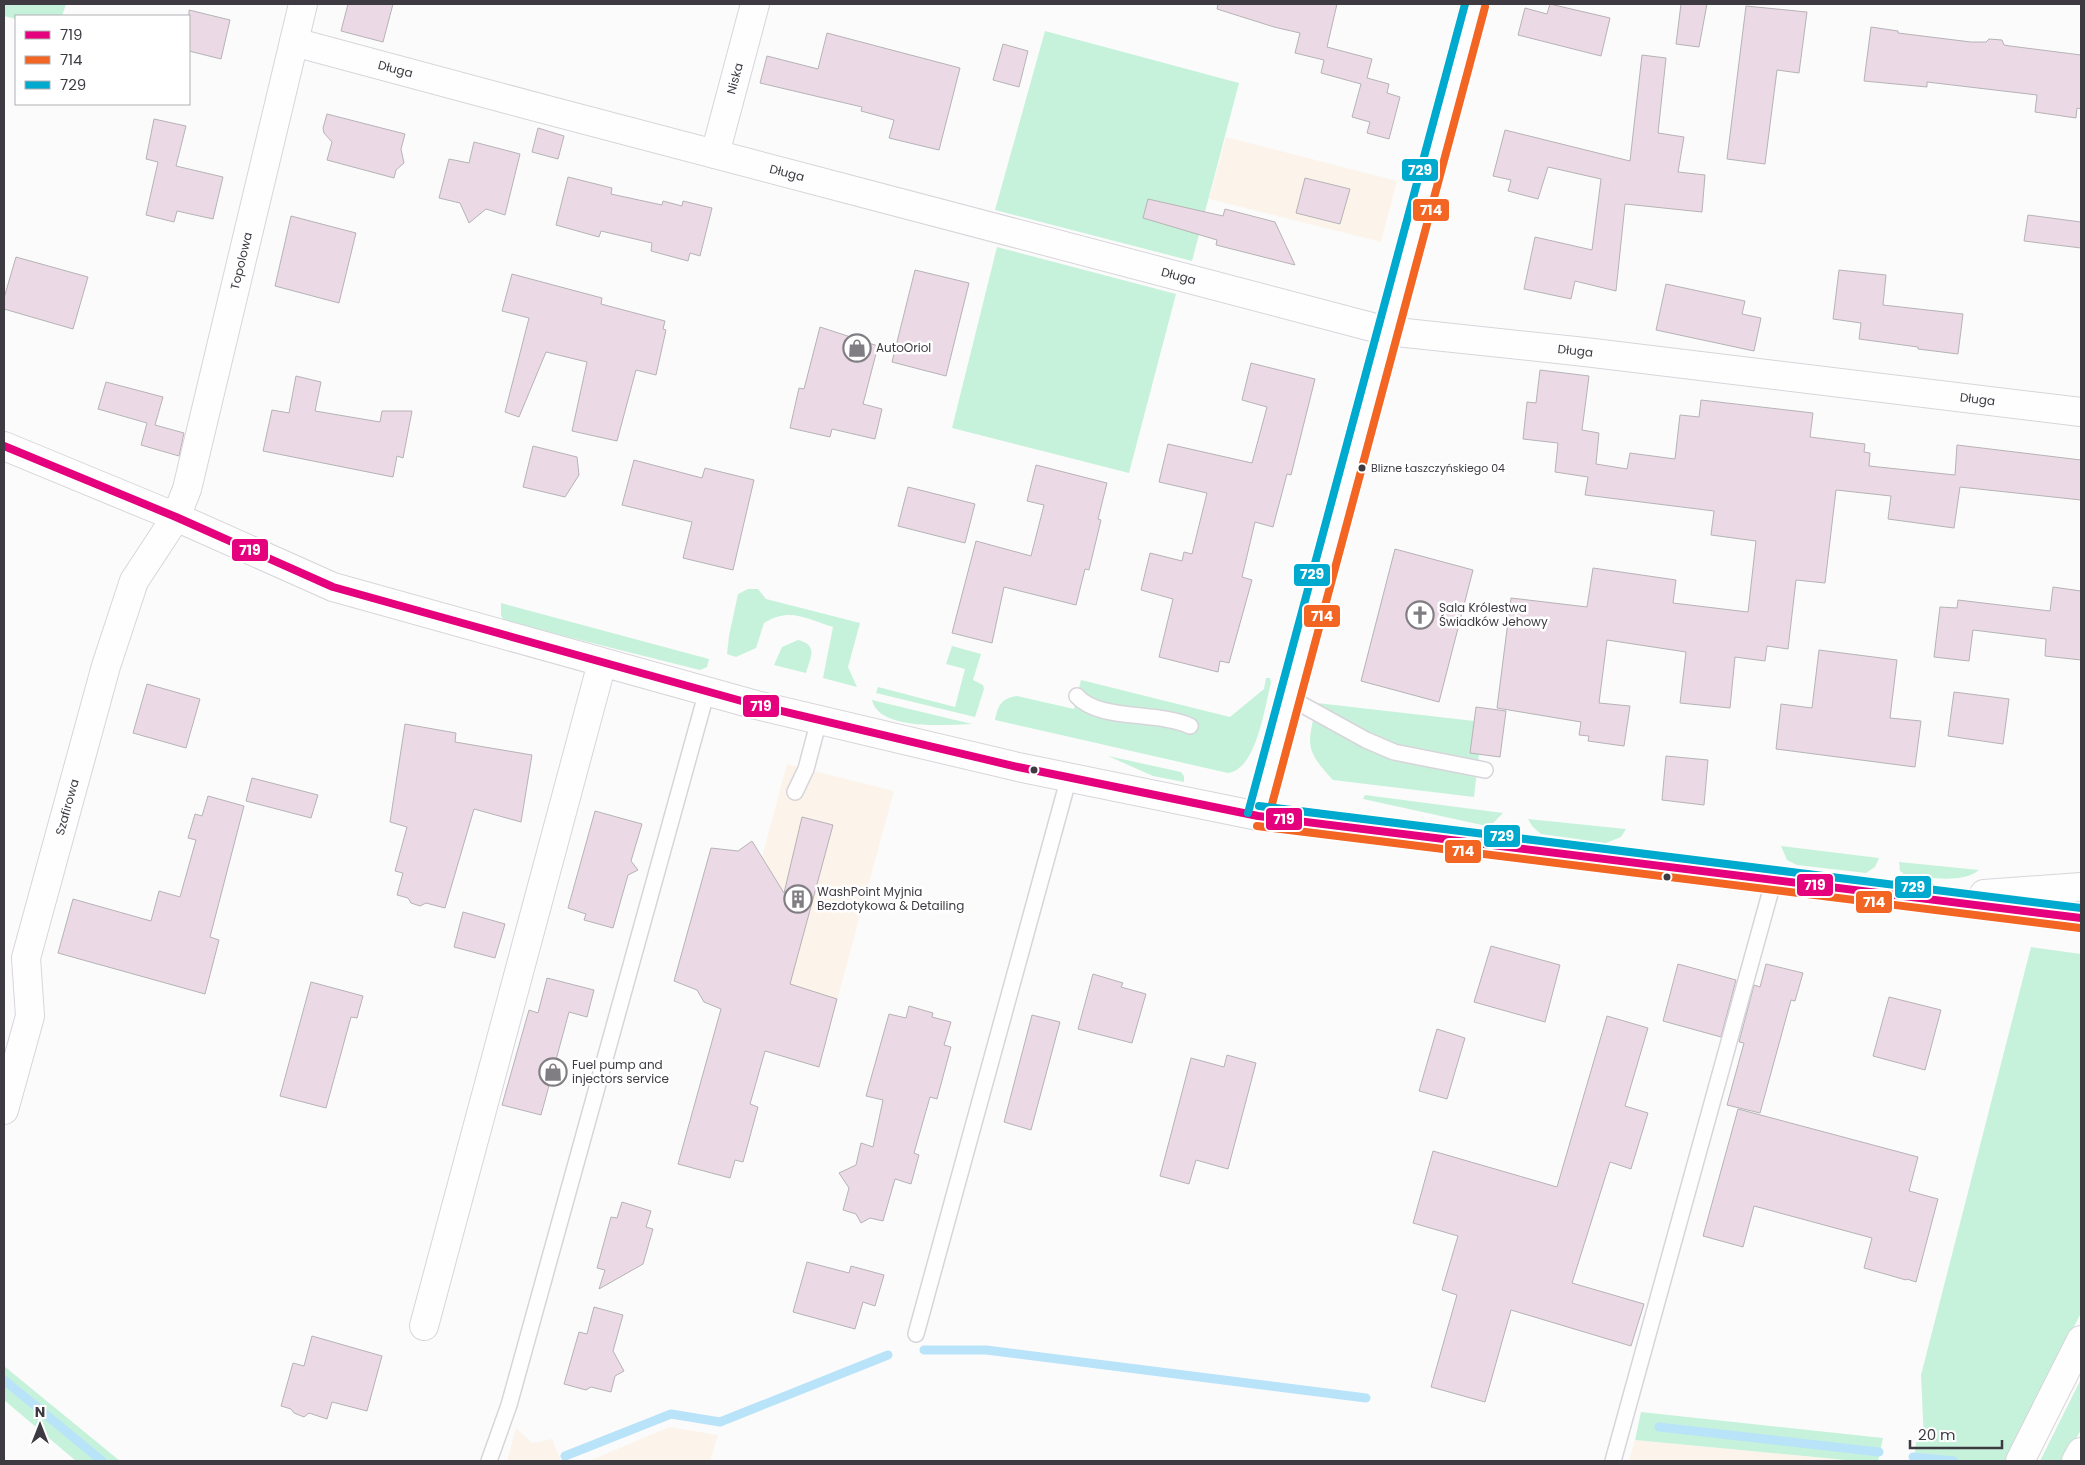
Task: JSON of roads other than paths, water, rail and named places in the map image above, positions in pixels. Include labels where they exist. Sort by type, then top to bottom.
[{"type":"main road","name":"Topolowa","points":[[176,517],[187,489],[303,4]]},
{"type":"main road","name":"Niska","points":[[715,154],[755,4]]},
{"type":"main road","points":[[1258,816],[1475,4]]},
{"type":"main road","name":"Długa","points":[[294,42],[1387,331],[1594,353],[2081,412]]},
{"type":"main road","points":[[4,446],[176,517],[333,587],[707,691],[820,720],[1069,777],[1258,816],[2081,918]]},
{"type":"main road","name":"Szafirowa","points":[[4,1110],[30,1016],[26,958],[106,666],[134,581],[176,517]]},
{"type":"main road","points":[[424,1326],[602,663]]},
{"type":"main road","points":[[1920,899],[2081,887]]},
{"type":"main road","points":[[2020,1461],[2081,1340]]},
{"type":"main road","points":[[2076,1461],[2081,1452]]},
{"type":"lane","points":[[488,1461],[509,1405],[707,691]]},
{"type":"lane","points":[[1077,696],[1082,702],[1093,708],[1163,717],[1178,720],[1190,726]]},
{"type":"lane","points":[[1290,698],[1366,740],[1394,752],[1484,770]]},
{"type":"lane","points":[[795,792],[806,769],[820,720]]},
{"type":"lane","points":[[916,1334],[1069,777]]},
{"type":"lane","points":[[1613,1461],[1774,880]]},
{"type":"waterway","points":[[924,1350],[986,1350],[1366,1398]]},
{"type":"waterway","points":[[565,1456],[671,1414],[720,1422],[888,1355]]},
{"type":"waterway","points":[[4,1380],[102,1461]]},
{"type":"waterway","points":[[1659,1427],[1879,1452]]},
{"type":"waterway","points":[[1913,1457],[1954,1461]]},
{"type":"place","name":"AutoOriol","points":[[857,348]]},
{"type":"place","name":"Blizne Łaszczyńskiego 04","points":[[1362,468]]},
{"type":"place","name":"Sala Królestwa Świadków Jehowy","points":[[1420,615]]},
{"type":"place","name":"WashPoint Myjnia Bezdotykowa & Detailing","points":[[798,899]]},
{"type":"place","name":"Fuel pump and injectors service","points":[[553,1072]]}]
